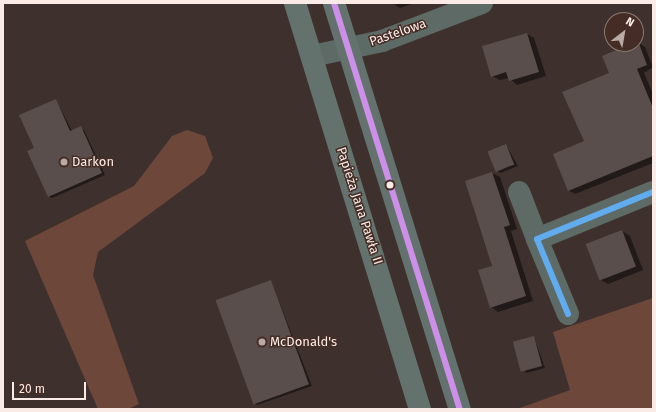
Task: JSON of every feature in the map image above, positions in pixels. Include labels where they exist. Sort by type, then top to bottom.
[{"type":"main road","name":"Papieża Jana Pawła II","points":[[295,3],[420,409]]},
{"type":"main road","points":[[334,3],[460,409]]},
{"type":"street","name":"Pastelowa","points":[[312,56],[382,41],[482,3]]},
{"type":"street","points":[[519,192],[568,314]]},
{"type":"street","points":[[537,239],[653,192]]},
{"type":"shaded area","points":[[187,130],[205,136],[213,158],[205,173],[98,252],[93,275],[139,404],[128,409],[98,409],[25,241],[134,186],[172,136]]},
{"type":"shaded area","points":[[653,298],[653,409],[517,409],[570,390],[553,332]]},
{"type":"building","points":[[527,33],[539,72],[509,81],[506,72],[491,77],[482,46]]},
{"type":"building","points":[[612,52],[642,52],[647,65],[637,69],[653,108],[653,156],[568,191],[553,154],[584,141],[562,92],[609,73],[602,56]]},
{"type":"building","name":"Darkon","points":[[56,99],[70,131],[81,126],[102,173],[48,197],[27,151],[34,148],[19,115]]},
{"type":"building","points":[[506,144],[514,164],[496,172],[487,151]]},
{"type":"building","points":[[492,172],[510,225],[504,227],[526,296],[490,308],[478,270],[492,266],[465,181]]},
{"type":"building","points":[[622,230],[636,266],[600,280],[586,244]]},
{"type":"building","name":"McDonald's","points":[[271,280],[309,384],[254,404],[216,300]]},
{"type":"building","points":[[534,336],[542,366],[521,372],[513,342]]},
{"type":"transit line","points":[[334,3],[460,409]]},
{"type":"transit line","points":[[568,314],[537,239],[653,192]]},
{"type":"place","name":"Darkon","points":[[64,162]]},
{"type":"place","name":"McDonald's","points":[[262,342]]}]
